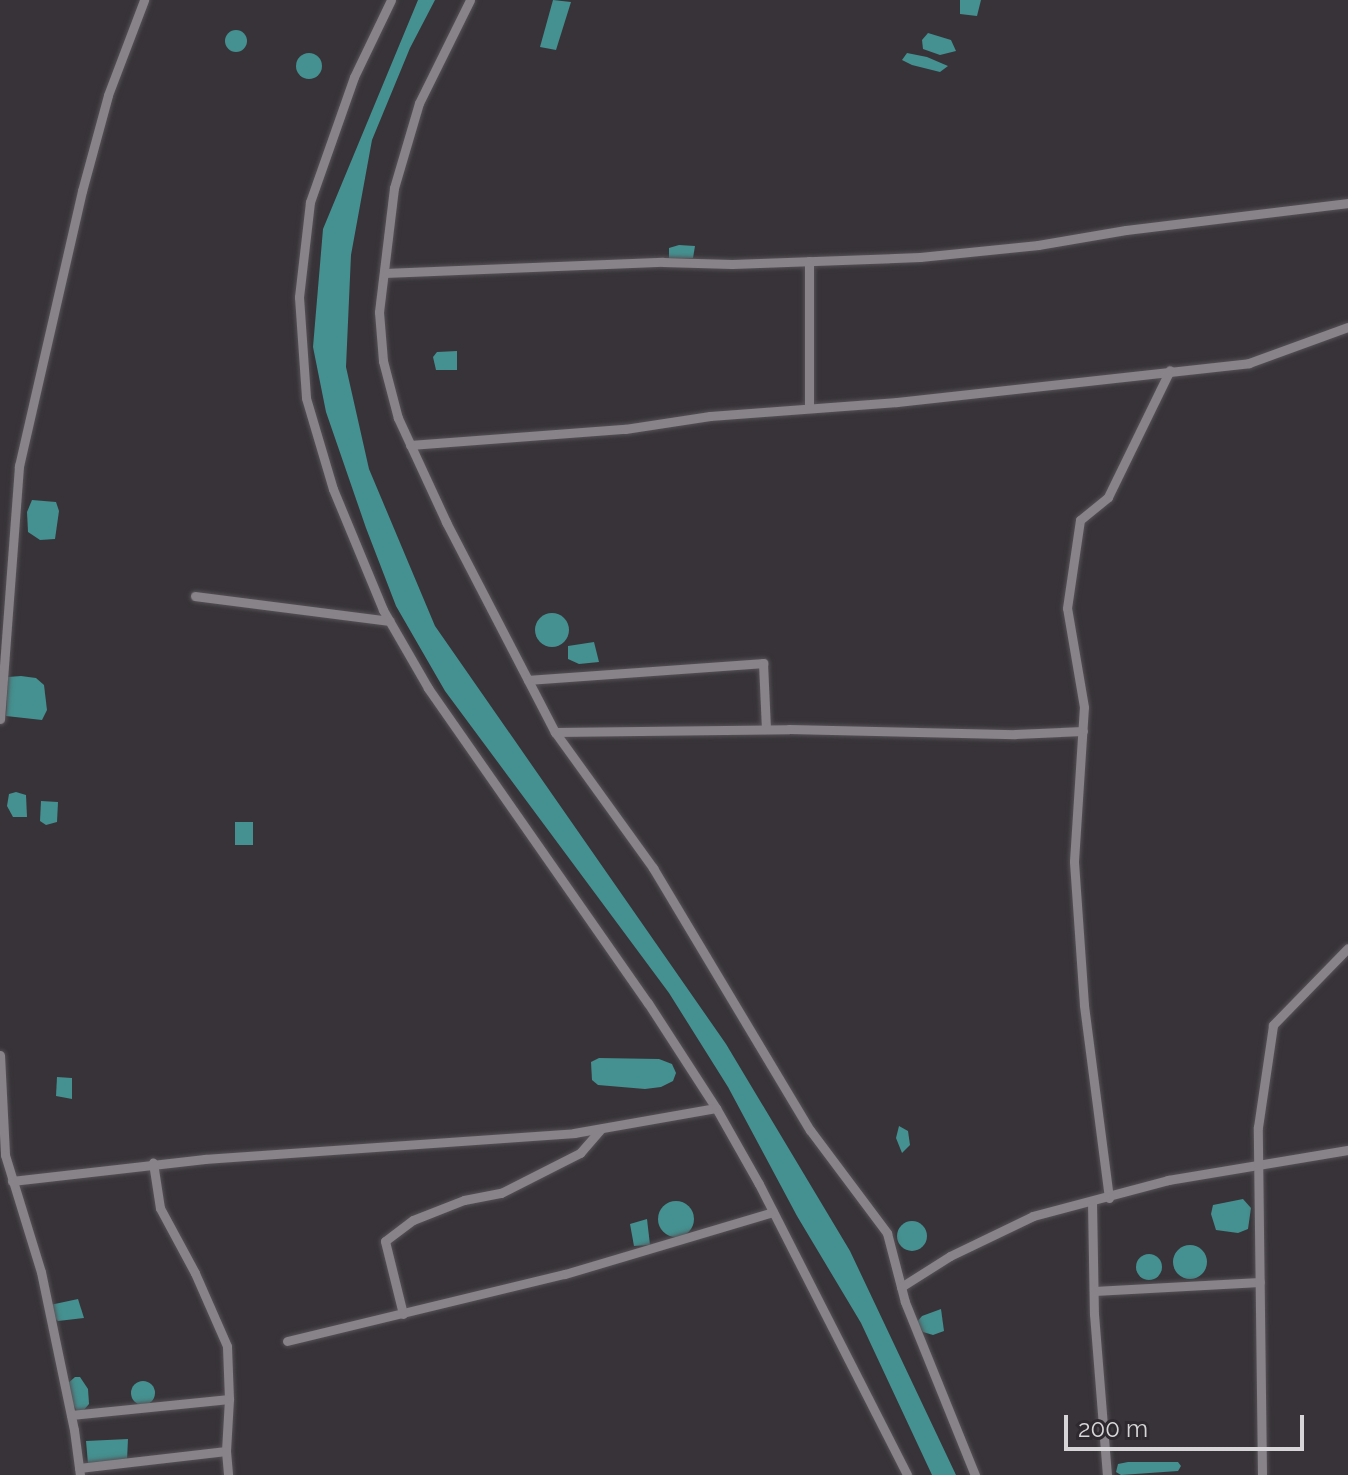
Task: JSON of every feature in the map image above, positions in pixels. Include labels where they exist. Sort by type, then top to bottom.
[{"type":"street","points":[[0,719],[19,466],[82,191],[108,95],[144,0]]},
{"type":"street","points":[[391,0],[354,77],[310,202],[299,297],[306,398],[333,489],[389,621],[428,688],[648,1003],[716,1108],[773,1212],[907,1475]]},
{"type":"street","points":[[470,0],[419,103],[394,188],[379,312],[383,361],[398,418],[446,522],[555,732],[653,868],[810,1130],[887,1233],[901,1287],[924,1353],[975,1475]]},
{"type":"street","points":[[384,273],[663,262],[732,264],[920,257],[1038,245],[1126,230],[1348,203]]},
{"type":"street","points":[[809,261],[809,408]]},
{"type":"street","points":[[410,445],[625,429],[710,416],[897,402],[1249,363],[1348,327]]},
{"type":"street","points":[[1109,1198],[1084,1005],[1074,861],[1084,707],[1067,608],[1080,520],[1108,497],[1170,370]]},
{"type":"street","points":[[195,596],[389,621]]},
{"type":"street","points":[[528,680],[763,663],[766,729]]},
{"type":"street","points":[[555,732],[766,729],[1015,734],[1083,731]]},
{"type":"street","points":[[1262,1475],[1258,1127],[1273,1025],[1348,948]]},
{"type":"street","points":[[0,1055],[5,1155],[41,1272],[71,1415],[79,1471],[226,1451]]},
{"type":"street","points":[[12,1181],[153,1163],[601,1129],[716,1108]]},
{"type":"street","points":[[403,1314],[385,1241],[413,1220],[464,1200],[501,1193],[580,1153],[601,1129]]},
{"type":"street","points":[[901,1287],[950,1256],[1033,1216],[1168,1180],[1348,1150]]},
{"type":"street","points":[[153,1163],[160,1208],[201,1285],[227,1346],[228,1475]]},
{"type":"street","points":[[1092,1202],[1094,1291],[1107,1475]]},
{"type":"street","points":[[287,1341],[565,1274],[773,1212]]},
{"type":"street","points":[[1094,1291],[1260,1282]]},
{"type":"street","points":[[71,1415],[229,1399]]},
{"type":"water","points":[[418,0],[435,0],[410,48],[372,140],[351,255],[346,367],[369,469],[435,626],[726,1044],[850,1251],[956,1475],[932,1475],[861,1323],[797,1216],[728,1087],[669,993],[445,691],[396,606],[366,528],[326,412],[313,347],[323,229]]},
{"type":"water","points":[[553,0],[571,2],[556,50],[540,47]]},
{"type":"water","points":[[960,0],[981,0],[977,16],[960,14]]},
{"type":"water","points":[[236,30],[244,33],[247,41],[244,49],[236,52],[228,49],[225,41],[228,33]]},
{"type":"water","points":[[928,33],[951,40],[956,51],[940,55],[923,49],[922,40]]},
{"type":"water","points":[[309,53],[318,57],[322,66],[318,75],[309,79],[300,75],[296,66],[300,57]]},
{"type":"water","points":[[907,53],[948,66],[940,72],[912,65],[902,60]]},
{"type":"water","points":[[695,246],[693,258],[669,258],[669,248]]},
{"type":"water","points":[[457,351],[457,370],[436,370],[433,357],[437,352]]},
{"type":"water","points":[[32,500],[56,502],[59,511],[55,539],[40,540],[28,532],[27,512]]},
{"type":"water","points":[[552,613],[564,618],[569,630],[564,642],[552,647],[540,642],[535,630],[540,618]]},
{"type":"water","points":[[594,642],[599,662],[579,664],[568,659],[568,646]]},
{"type":"water","points":[[8,677],[36,678],[44,685],[47,710],[42,720],[6,716]]},
{"type":"water","points":[[16,792],[26,795],[27,817],[13,817],[7,806],[9,794]]},
{"type":"water","points":[[41,801],[58,802],[57,822],[46,825],[40,821]]},
{"type":"water","points":[[235,822],[253,822],[253,845],[235,845]]},
{"type":"water","points":[[599,1058],[659,1059],[672,1064],[676,1073],[673,1081],[661,1087],[645,1089],[598,1085],[592,1080],[591,1062]]},
{"type":"water","points":[[57,1077],[72,1078],[72,1099],[56,1096]]},
{"type":"water","points":[[899,1126],[908,1131],[910,1145],[902,1153],[896,1138]]},
{"type":"water","points":[[1243,1199],[1251,1208],[1248,1229],[1238,1233],[1216,1230],[1211,1214],[1213,1205]]},
{"type":"water","points":[[676,1201],[689,1206],[694,1219],[689,1232],[676,1237],[663,1232],[658,1219],[663,1206]]},
{"type":"water","points":[[647,1219],[650,1245],[634,1246],[630,1224]]},
{"type":"water","points":[[912,1221],[923,1225],[927,1236],[923,1247],[912,1251],[901,1247],[897,1236],[901,1225]]},
{"type":"water","points":[[1190,1245],[1202,1250],[1207,1262],[1202,1274],[1190,1279],[1178,1274],[1173,1262],[1178,1250]]},
{"type":"water","points":[[1149,1254],[1158,1258],[1162,1267],[1158,1276],[1149,1280],[1140,1276],[1136,1267],[1140,1258]]},
{"type":"water","points":[[78,1299],[84,1318],[58,1321],[50,1315],[50,1305]]},
{"type":"water","points":[[941,1309],[944,1331],[933,1335],[923,1332],[917,1322],[922,1316]]},
{"type":"water","points":[[80,1377],[88,1389],[89,1404],[83,1411],[77,1411],[72,1403],[67,1384]]},
{"type":"water","points":[[143,1381],[152,1384],[155,1393],[152,1402],[143,1405],[134,1402],[131,1393],[134,1384]]},
{"type":"water","points":[[128,1439],[127,1460],[88,1464],[86,1441]]},
{"type":"water","points":[[1178,1462],[1181,1466],[1178,1471],[1121,1475],[1116,1472],[1118,1464]]}]
